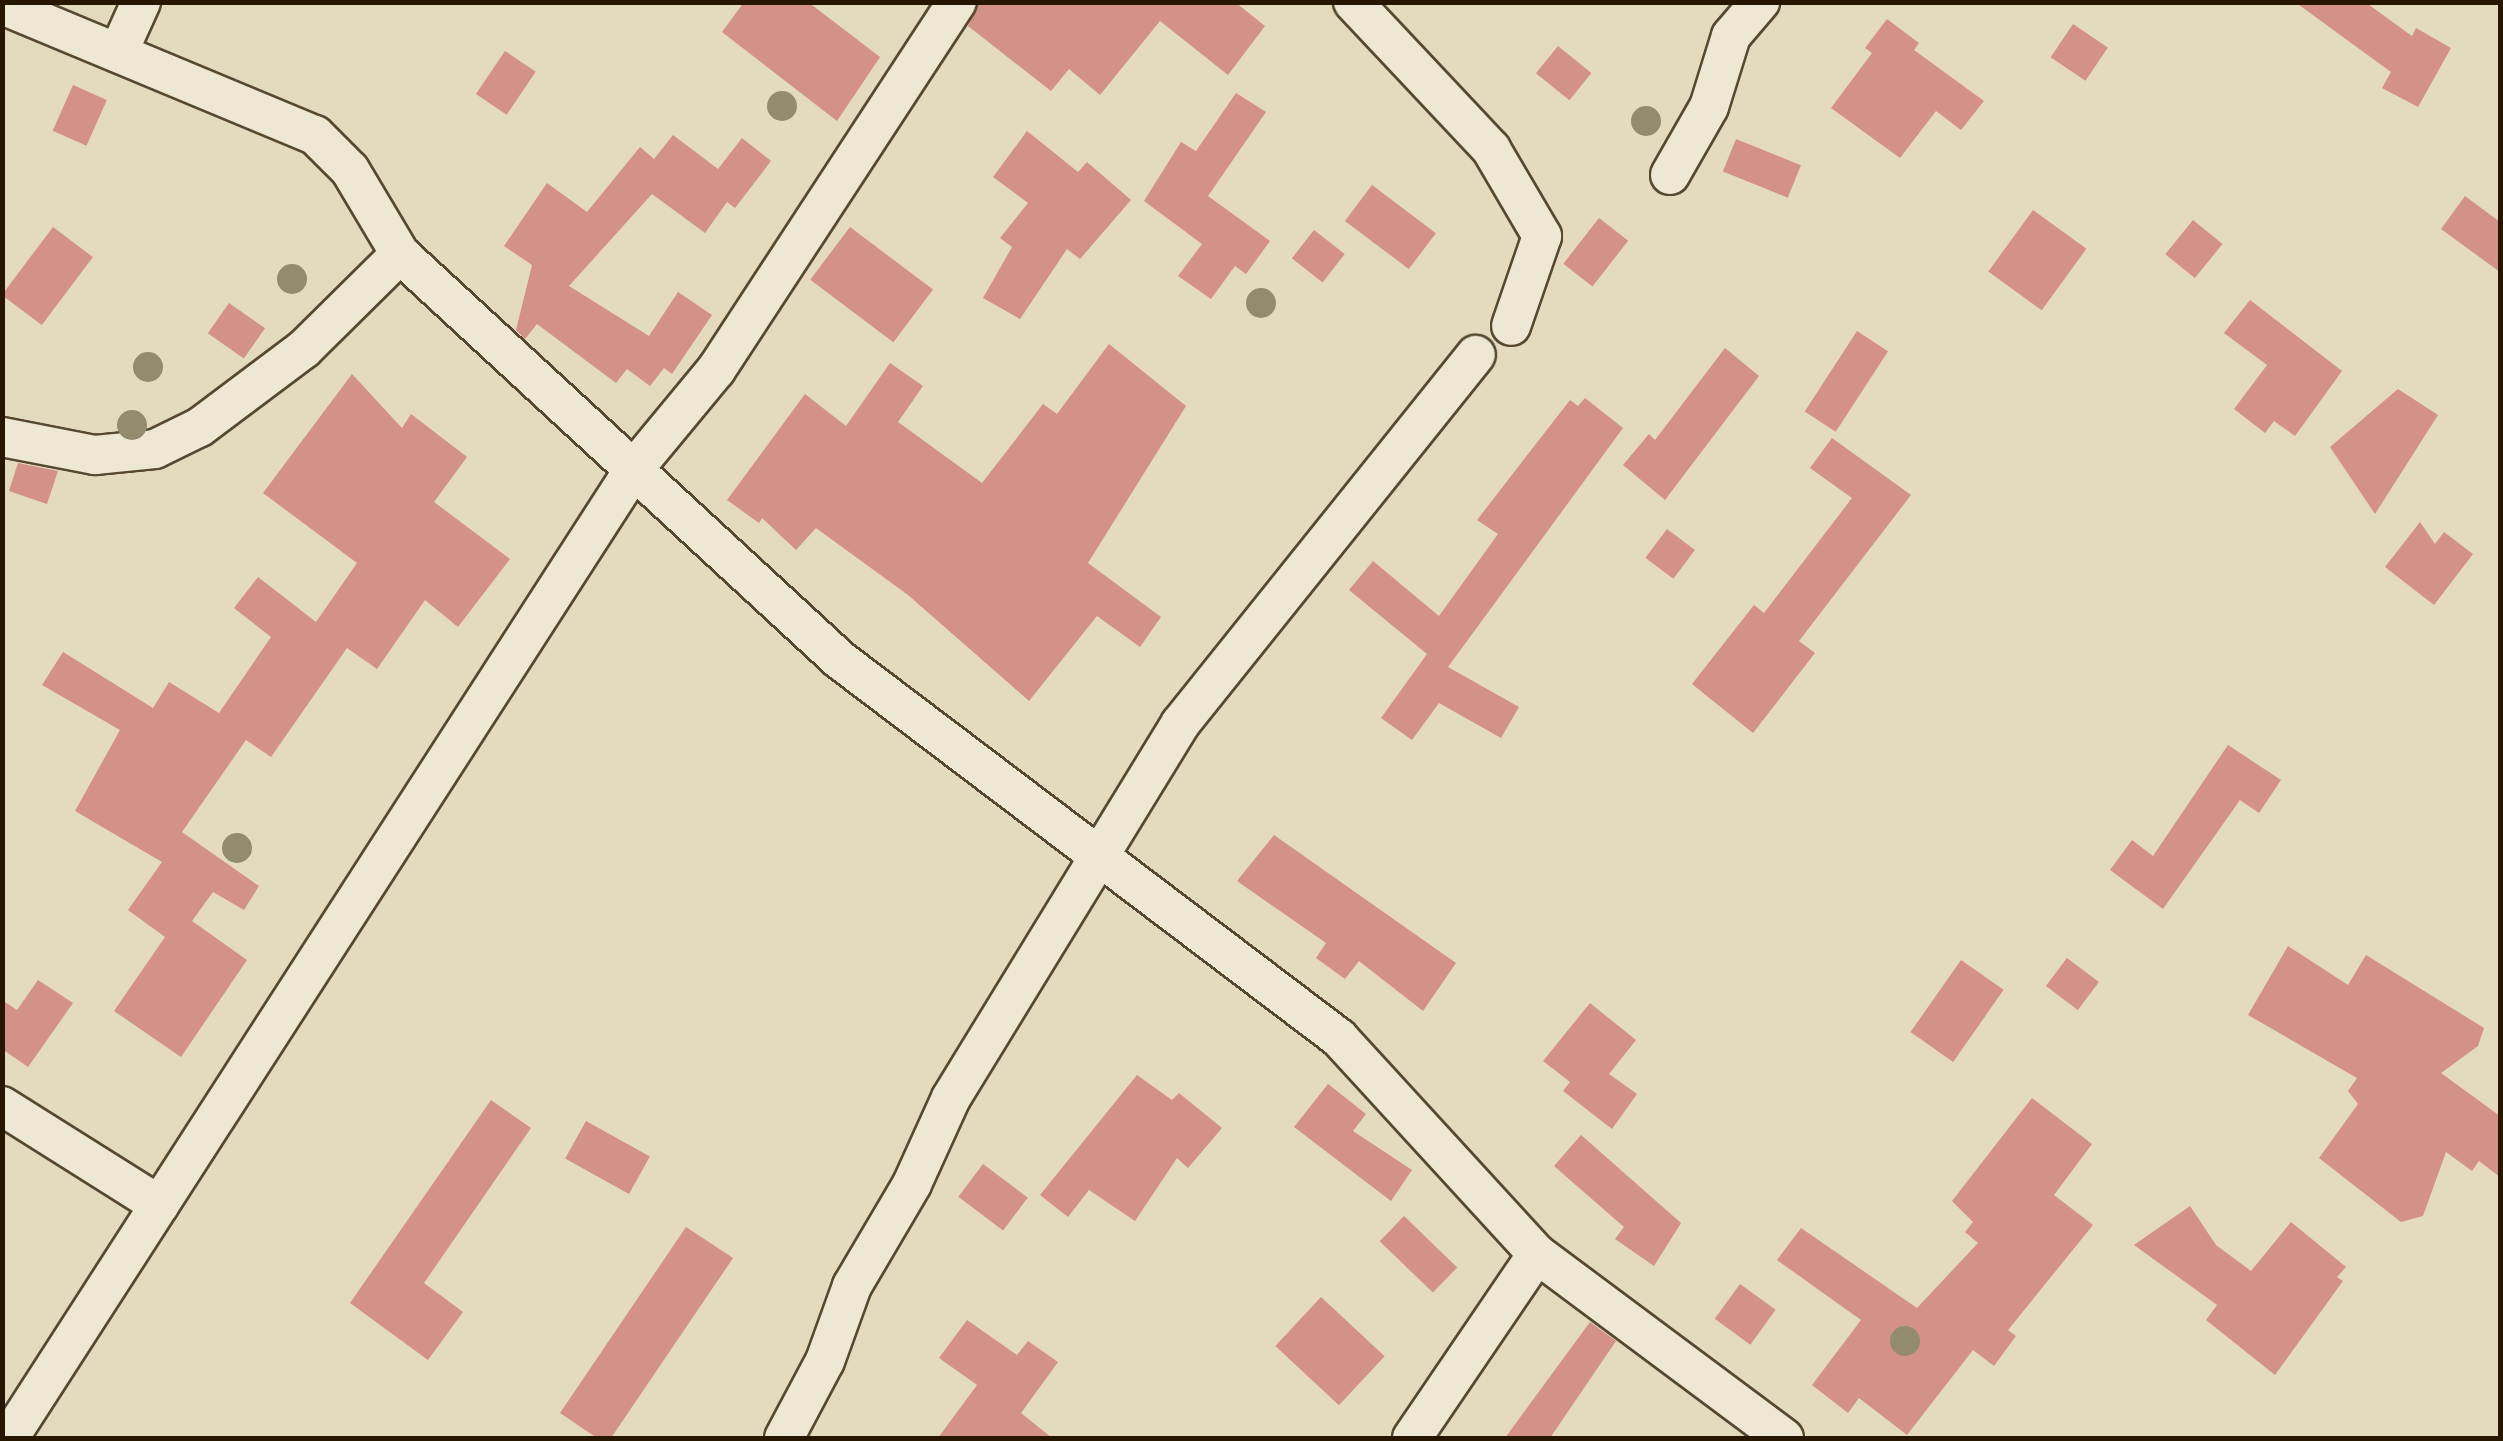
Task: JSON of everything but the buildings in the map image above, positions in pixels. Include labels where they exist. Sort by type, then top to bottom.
[{"type":"street","points":[[118,53],[141,2]]},
{"type":"street","points":[[9,1438],[634,469],[716,370],[958,2]]},
{"type":"street","points":[[1354,2],[1492,149],[1542,236],[1510,326]]},
{"type":"street","points":[[1670,174],[1709,107],[1732,36],[1760,2]]},
{"type":"street","points":[[2,5],[315,135],[350,170],[400,254],[840,660],[1339,1038],[1537,1254],[1784,1438]]},
{"type":"street","points":[[2,437],[95,455],[155,449],[200,427],[304,349],[400,254]]},
{"type":"street","points":[[784,1438],[825,1361],[852,1286],[912,1184],[950,1098],[1180,724],[1476,355]]},
{"type":"street","points":[[2,1106],[159,1205]]},
{"type":"street","points":[[1412,1438],[1537,1254]]}]
